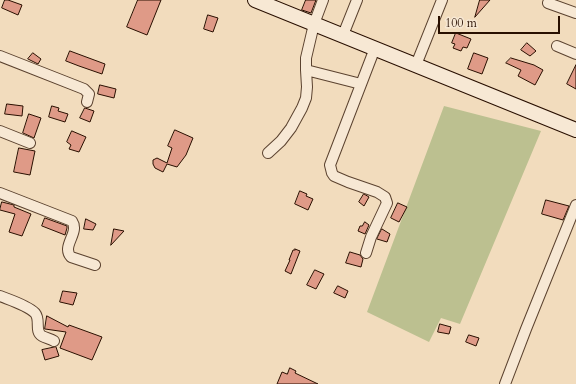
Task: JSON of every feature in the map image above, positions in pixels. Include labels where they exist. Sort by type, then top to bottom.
[{"type":"main road","points":[[255,0],[576,130]]},
{"type":"street","points":[[268,153],[281,141],[291,128],[306,98],[306,58],[314,24],[323,0]]},
{"type":"street","points":[[342,35],[356,0]]},
{"type":"street","points":[[416,65],[442,0]]},
{"type":"street","points":[[548,3],[576,13]]},
{"type":"street","points":[[557,46],[576,54]]},
{"type":"street","points":[[366,253],[371,237],[387,203],[386,197],[377,192],[334,176],[330,165],[375,48]]},
{"type":"street","points":[[0,56],[84,89],[88,94],[87,102]]},
{"type":"street","points":[[306,70],[361,84]]},
{"type":"street","points":[[0,131],[30,143]]},
{"type":"street","points":[[0,193],[72,221],[74,224],[74,229],[67,249],[69,255],[95,265]]},
{"type":"street","points":[[505,384],[576,205]]},
{"type":"street","points":[[0,296],[20,304],[34,312],[38,319],[39,333],[42,336],[54,341]]},
{"type":"green space","points":[[444,106],[541,131],[460,324],[441,318],[429,342],[367,312]]},
{"type":"building","points":[[5,0],[22,5],[18,15],[2,8]]},
{"type":"building","points":[[138,0],[161,0],[147,35],[127,27]]},
{"type":"building","points":[[306,0],[316,0],[311,13],[302,10]]},
{"type":"building","points":[[480,0],[490,0],[475,17]]},
{"type":"building","points":[[208,15],[218,18],[213,32],[204,29]]},
{"type":"building","points":[[456,33],[471,39],[467,48],[463,47],[461,51],[453,48],[455,44],[452,43]]},
{"type":"building","points":[[527,43],[536,51],[530,56],[521,50]]},
{"type":"building","points":[[70,51],[105,64],[102,74],[66,61]]},
{"type":"building","points":[[33,53],[41,59],[38,64],[28,59]]},
{"type":"building","points":[[474,53],[488,58],[482,74],[468,69]]},
{"type":"building","points":[[511,58],[534,65],[543,70],[535,85],[518,76],[521,70],[506,63]]},
{"type":"building","points":[[576,65],[576,89],[567,84]]},
{"type":"building","points":[[100,85],[116,89],[114,98],[98,94]]},
{"type":"building","points":[[7,104],[23,106],[22,116],[5,114]]},
{"type":"building","points":[[52,106],[59,108],[58,111],[68,114],[65,122],[49,117]]},
{"type":"building","points":[[85,108],[94,111],[90,122],[80,118]]},
{"type":"building","points":[[29,114],[41,118],[34,138],[23,133]]},
{"type":"building","points":[[175,130],[193,138],[186,155],[177,167],[167,164],[163,172],[155,168],[153,160],[157,158],[167,163],[172,148],[168,146]]},
{"type":"building","points":[[72,131],[86,137],[79,152],[69,149],[71,145],[67,142]]},
{"type":"building","points":[[19,148],[35,151],[30,175],[14,172]]},
{"type":"building","points":[[300,191],[313,199],[308,210],[295,204]]},
{"type":"building","points":[[364,194],[369,197],[364,206],[359,202]]},
{"type":"building","points":[[546,200],[569,206],[563,220],[542,214]]},
{"type":"building","points":[[2,202],[14,205],[14,207],[31,214],[22,236],[9,232],[15,214],[0,210]]},
{"type":"building","points":[[398,203],[407,207],[399,222],[391,218]]},
{"type":"building","points":[[45,218],[67,226],[65,235],[42,226]]},
{"type":"building","points":[[86,219],[96,224],[93,230],[84,229]]},
{"type":"building","points":[[365,222],[369,225],[365,234],[358,231],[360,226],[362,226]]},
{"type":"building","points":[[114,229],[124,231],[111,245]]},
{"type":"building","points":[[382,229],[390,234],[387,242],[377,239]]},
{"type":"building","points":[[295,249],[300,251],[291,274],[285,271],[293,250]]},
{"type":"building","points":[[350,252],[360,255],[363,259],[361,267],[346,263]]},
{"type":"building","points":[[315,270],[324,274],[316,289],[307,285]]},
{"type":"building","points":[[338,286],[348,291],[345,298],[334,293]]},
{"type":"building","points":[[63,291],[77,293],[73,305],[60,302]]},
{"type":"building","points":[[47,316],[68,327],[69,325],[102,337],[92,360],[60,348],[66,332],[45,329]]},
{"type":"building","points":[[440,324],[451,327],[449,334],[438,332]]},
{"type":"building","points":[[469,335],[479,338],[476,346],[466,342]]},
{"type":"building","points":[[56,347],[59,356],[45,360],[42,350]]},
{"type":"building","points":[[290,368],[296,371],[295,373],[318,384],[277,384],[282,372],[287,374]]}]
